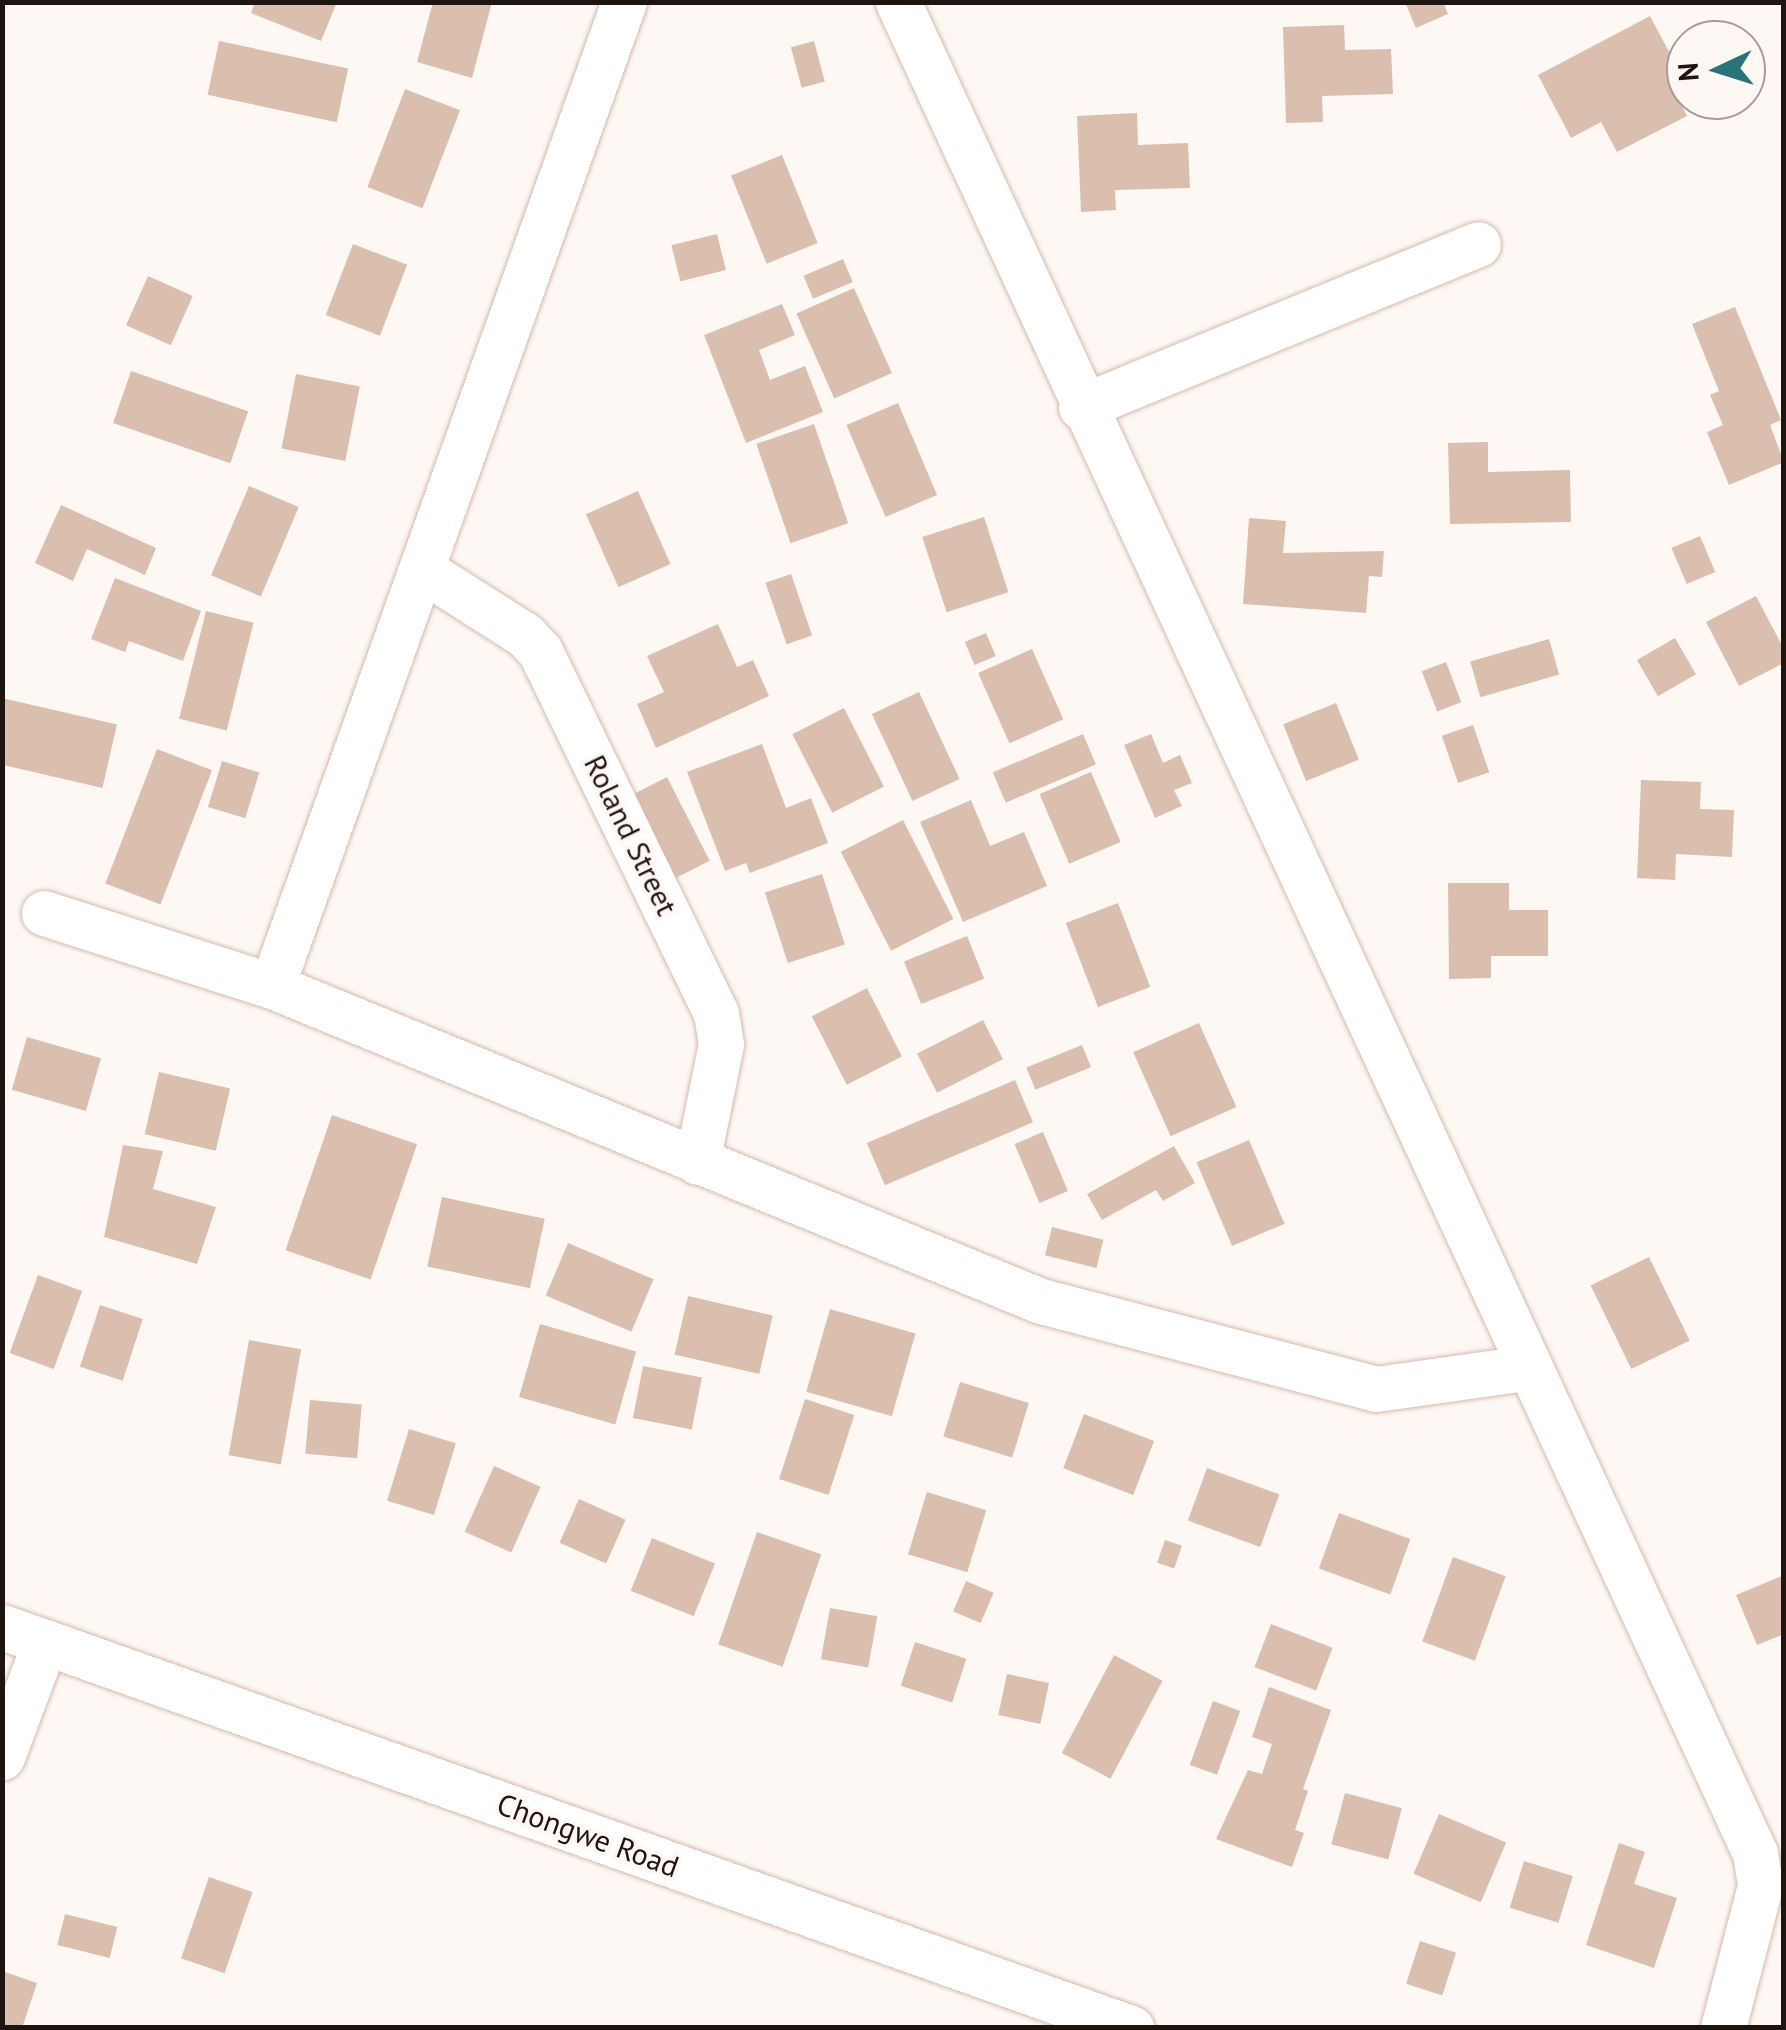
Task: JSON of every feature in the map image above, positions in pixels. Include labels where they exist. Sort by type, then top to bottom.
[{"type":"street","points":[[272,986],[624,2]]},
{"type":"street","points":[[898,2],[1081,407],[1759,1862],[1760,1886],[1723,2028]]},
{"type":"street","points":[[1081,407],[1478,244]]},
{"type":"street","name":"Roland Street","points":[[421,569],[525,634],[540,652],[716,1013],[720,1056],[697,1162]]},
{"type":"street","points":[[44,913],[272,986],[1041,1301],[1376,1389],[1526,1368]]},
{"type":"street","name":"Chongwe Road","points":[[2,1627],[1131,2028]]},
{"type":"street","points":[[2,1757],[45,1642]]},
{"type":"building","points":[[255,2],[337,2],[321,41],[251,13]]},
{"type":"building","points":[[433,2],[492,2],[472,78],[417,62]]},
{"type":"building","points":[[1405,2],[1443,2],[1448,14],[1416,28]]},
{"type":"building","points":[[1650,16],[1666,46],[1666,120],[1679,120],[1617,152],[1601,122],[1571,138],[1538,75]]},
{"type":"building","points":[[1344,25],[1345,50],[1391,49],[1393,94],[1322,96],[1323,122],[1286,123],[1283,27]]},
{"type":"building","points":[[219,41],[348,68],[337,122],[208,95]]},
{"type":"building","points":[[814,41],[825,82],[802,88],[791,47]]},
{"type":"building","points":[[405,89],[460,110],[422,208],[367,187]]},
{"type":"building","points":[[1137,113],[1138,145],[1188,143],[1190,188],[1115,190],[1116,210],[1081,212],[1077,116]]},
{"type":"building","points":[[782,155],[818,243],[767,264],[731,176]]},
{"type":"building","points":[[717,234],[726,270],[680,281],[671,245]]},
{"type":"building","points":[[353,244],[407,265],[380,336],[326,315]]},
{"type":"building","points":[[843,259],[853,282],[813,299],[803,276]]},
{"type":"building","points":[[148,276],[193,296],[171,345],[126,325]]},
{"type":"building","points":[[854,288],[892,373],[834,399],[796,314]]},
{"type":"building","points":[[782,304],[795,335],[759,350],[770,380],[805,366],[823,412],[746,443],[704,335]]},
{"type":"building","points":[[1735,307],[1781,420],[1770,425],[1784,462],[1729,485],[1707,432],[1723,425],[1710,395],[1719,391],[1692,324]]},
{"type":"building","points":[[131,371],[248,411],[230,463],[113,423]]},
{"type":"building","points":[[296,374],[360,386],[345,461],[281,449]]},
{"type":"building","points":[[898,403],[937,495],[886,517],[846,425]]},
{"type":"building","points":[[814,424],[848,523],[791,543],[756,444]]},
{"type":"building","points":[[1488,442],[1488,472],[1570,470],[1571,522],[1450,524],[1448,443]]},
{"type":"building","points":[[249,486],[299,507],[261,596],[211,575]]},
{"type":"building","points":[[638,491],[671,564],[618,587],[586,514]]},
{"type":"building","points":[[61,505],[156,548],[145,575],[87,549],[73,581],[35,563]]},
{"type":"building","points":[[984,517],[1008,592],[947,612],[922,537]]},
{"type":"building","points":[[1249,518],[1286,521],[1283,553],[1384,551],[1382,577],[1369,576],[1366,613],[1243,604]]},
{"type":"building","points":[[1700,536],[1715,572],[1687,584],[1671,548]]},
{"type":"building","points":[[791,574],[812,635],[787,644],[765,583]]},
{"type":"building","points":[[115,578],[201,611],[183,661],[129,641],[125,652],[91,639]]},
{"type":"building","points":[[1756,596],[1784,649],[1784,663],[1739,686],[1706,622]]},
{"type":"building","points":[[206,611],[254,623],[227,731],[179,719]]},
{"type":"building","points":[[718,624],[737,667],[753,660],[769,696],[656,748],[637,704],[664,692],[647,656]]},
{"type":"building","points":[[986,633],[996,656],[975,665],[965,642]]},
{"type":"building","points":[[1675,638],[1696,674],[1658,696],[1637,660]]},
{"type":"building","points":[[1549,639],[1559,675],[1480,697],[1470,662]]},
{"type":"building","points":[[1032,649],[1063,719],[1009,743],[978,673]]},
{"type":"building","points":[[1446,662],[1461,702],[1437,711],[1422,671]]},
{"type":"building","points":[[919,692],[960,779],[912,801],[872,714]]},
{"type":"building","points":[[2,698],[117,725],[102,788],[2,765]]},
{"type":"building","points":[[1336,703],[1359,760],[1306,781],[1283,724]]},
{"type":"building","points":[[844,708],[884,786],[832,813],[792,734]]},
{"type":"building","points":[[1473,725],[1489,772],[1458,783],[1442,736]]},
{"type":"building","points":[[1083,734],[1096,764],[1006,803],[993,772]]},
{"type":"building","points":[[1151,734],[1163,763],[1180,755],[1192,783],[1174,790],[1182,806],[1155,818],[1124,745]]},
{"type":"building","points":[[762,744],[786,808],[811,798],[828,843],[750,873],[746,863],[725,871],[687,772]]},
{"type":"building","points":[[157,749],[212,770],[160,905],[105,883]]},
{"type":"building","points":[[222,761],[259,772],[245,818],[208,807]]},
{"type":"building","points":[[1091,772],[1121,842],[1069,864],[1039,794]]},
{"type":"building","points":[[667,777],[710,861],[676,878],[633,794]]},
{"type":"building","points":[[1641,780],[1701,782],[1700,809],[1734,810],[1732,857],[1676,854],[1675,880],[1637,878]]},
{"type":"building","points":[[971,800],[990,846],[1024,832],[1047,886],[963,922],[920,822]]},
{"type":"building","points":[[903,820],[953,919],[891,951],[841,852]]},
{"type":"building","points":[[822,874],[845,944],[788,963],[765,893]]},
{"type":"building","points":[[1448,883],[1509,883],[1509,910],[1548,910],[1548,956],[1491,956],[1491,978],[1449,979]]},
{"type":"building","points":[[1118,903],[1150,987],[1098,1007],[1066,923]]},
{"type":"building","points":[[967,936],[984,979],[921,1004],[904,961]]},
{"type":"building","points":[[867,988],[902,1057],[847,1085],[812,1016]]},
{"type":"building","points":[[983,1020],[1003,1059],[937,1093],[917,1054]]},
{"type":"building","points":[[1199,1023],[1236,1107],[1171,1136],[1133,1052]]},
{"type":"building","points":[[27,1037],[101,1058],[86,1111],[12,1090]]},
{"type":"building","points":[[1082,1045],[1091,1067],[1035,1090],[1026,1067]]},
{"type":"building","points":[[159,1072],[230,1088],[216,1151],[145,1134]]},
{"type":"building","points":[[1015,1080],[1033,1122],[885,1185],[867,1143]]},
{"type":"building","points":[[332,1115],[417,1144],[371,1280],[285,1250]]},
{"type":"building","points":[[1043,1132],[1068,1191],[1039,1203],[1014,1144]]},
{"type":"building","points":[[1249,1140],[1285,1224],[1232,1246],[1197,1162]]},
{"type":"building","points":[[123,1145],[163,1151],[153,1189],[216,1207],[197,1264],[104,1237]]},
{"type":"building","points":[[1174,1146],[1195,1183],[1163,1201],[1156,1190],[1102,1220],[1087,1194]]},
{"type":"building","points":[[442,1197],[545,1219],[530,1288],[427,1266]]},
{"type":"building","points":[[1052,1227],[1103,1240],[1096,1268],[1045,1255]]},
{"type":"building","points":[[568,1243],[654,1279],[631,1332],[546,1295]]},
{"type":"building","points":[[1649,1257],[1690,1341],[1631,1369],[1591,1285]]},
{"type":"building","points":[[38,1275],[82,1291],[54,1369],[10,1353]]},
{"type":"building","points":[[688,1296],[773,1316],[759,1374],[675,1354]]},
{"type":"building","points":[[100,1305],[143,1319],[123,1381],[80,1367]]},
{"type":"building","points":[[830,1309],[916,1334],[892,1416],[806,1392]]},
{"type":"building","points":[[540,1324],[636,1352],[615,1425],[519,1397]]},
{"type":"building","points":[[249,1340],[301,1349],[281,1464],[229,1455]]},
{"type":"building","points":[[643,1366],[702,1377],[692,1429],[633,1418]]},
{"type":"building","points":[[960,1382],[1029,1403],[1012,1458],[943,1437]]},
{"type":"building","points":[[805,1399],[854,1415],[828,1495],[779,1479]]},
{"type":"building","points":[[310,1400],[362,1405],[357,1458],[305,1454]]},
{"type":"building","points":[[1084,1414],[1154,1441],[1133,1495],[1063,1468]]},
{"type":"building","points":[[409,1429],[456,1443],[434,1515],[387,1501]]},
{"type":"building","points":[[494,1466],[541,1487],[511,1553],[465,1532]]},
{"type":"building","points":[[1207,1468],[1279,1494],[1260,1547],[1188,1521]]},
{"type":"building","points":[[927,1492],[986,1510],[967,1572],[908,1554]]},
{"type":"building","points":[[579,1499],[626,1520],[606,1564],[559,1543]]},
{"type":"building","points":[[1339,1513],[1410,1539],[1390,1594],[1319,1568]]},
{"type":"building","points":[[757,1532],[821,1554],[783,1667],[718,1645]]},
{"type":"building","points":[[652,1538],[715,1563],[694,1616],[631,1591]]},
{"type":"building","points":[[1165,1540],[1182,1546],[1174,1569],[1157,1563]]},
{"type":"building","points":[[1453,1557],[1506,1576],[1475,1661],[1422,1642]]},
{"type":"building","points":[[1784,1575],[1784,1634],[1757,1645],[1736,1595]]},
{"type":"building","points":[[966,1581],[994,1593],[981,1623],[953,1611]]},
{"type":"building","points":[[830,1608],[877,1616],[868,1668],[821,1659]]},
{"type":"building","points":[[1271,1624],[1333,1648],[1316,1691],[1255,1667]]},
{"type":"building","points":[[915,1642],[966,1659],[952,1702],[901,1686]]},
{"type":"building","points":[[1114,1655],[1163,1681],[1110,1779],[1062,1753]]},
{"type":"building","points":[[1007,1674],[1049,1683],[1040,1724],[998,1715]]},
{"type":"building","points":[[1269,1687],[1331,1710],[1303,1789],[1308,1791],[1295,1830],[1304,1833],[1292,1867],[1216,1839],[1248,1770],[1262,1774],[1272,1744],[1252,1737]]},
{"type":"building","points":[[1213,1701],[1240,1711],[1217,1775],[1190,1765]]},
{"type":"building","points":[[1345,1793],[1402,1808],[1388,1859],[1331,1844]]},
{"type":"building","points":[[1439,1814],[1506,1843],[1481,1902],[1414,1874]]},
{"type":"building","points":[[1619,1843],[1645,1852],[1634,1884],[1677,1898],[1654,1968],[1586,1945]]},
{"type":"building","points":[[1524,1861],[1573,1876],[1558,1923],[1510,1908]]},
{"type":"building","points":[[209,1877],[252,1892],[224,1973],[181,1958]]},
{"type":"building","points":[[65,1914],[117,1927],[110,1958],[57,1945]]},
{"type":"building","points":[[1420,1941],[1456,1953],[1442,1996],[1406,1984]]},
{"type":"building","points":[[2,1971],[37,1983],[22,2028],[2,2028]]}]
